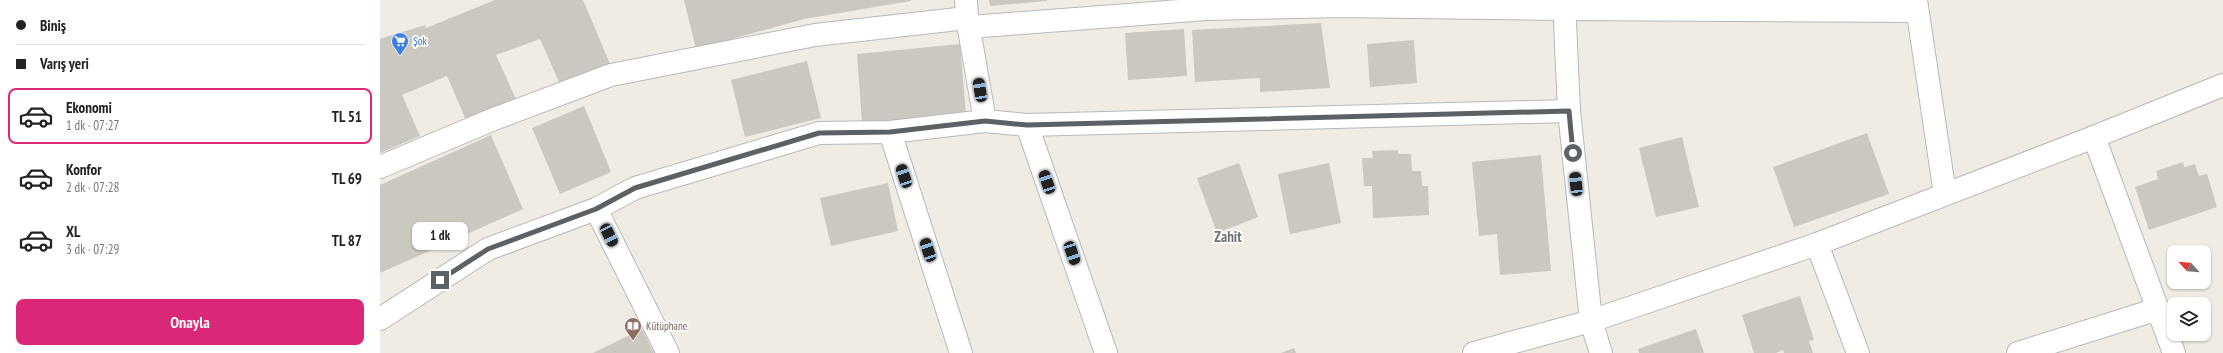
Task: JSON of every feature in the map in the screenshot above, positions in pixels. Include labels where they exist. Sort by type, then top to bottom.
[{"type":"street","points":[[1564,5],[1569,111],[1591,321],[1601,353]]},
{"type":"street","points":[[380,167],[494,119],[611,75],[815,35],[968,15],[1342,6],[1916,6],[1945,194]]},
{"type":"street","points":[[968,15],[985,121]]},
{"type":"street","points":[[1474,353],[1591,321],[1817,244],[2094,137],[2223,85]]},
{"type":"street","points":[[380,319],[488,249],[596,209],[635,188],[819,133],[890,132],[985,121],[1027,125],[1569,111]]},
{"type":"street","points":[[1027,125],[1106,353]]},
{"type":"street","points":[[890,132],[962,353]]},
{"type":"street","points":[[2094,137],[2174,353]]},
{"type":"street","points":[[596,209],[668,353]]},
{"type":"street","points":[[1817,244],[1858,353]]},
{"type":"street","points":[[2018,353],[2158,309]]},
{"type":"building","points":[[495,0],[583,0],[610,64],[559,82],[540,39],[496,55],[516,99],[466,120],[447,76],[402,95],[420,136],[380,153],[380,39],[425,25],[426,28]]},
{"type":"building","points":[[684,0],[911,1],[804,19],[696,49]]},
{"type":"building","points":[[989,0],[1047,0],[1047,1],[990,6]]},
{"type":"building","points":[[1321,23],[1330,88],[1260,92],[1260,78],[1195,82],[1192,30]]},
{"type":"building","points":[[1184,29],[1187,76],[1128,80],[1125,33]]},
{"type":"building","points":[[1414,40],[1417,83],[1370,87],[1367,44]]},
{"type":"building","points":[[960,44],[966,114],[862,123],[857,54]]},
{"type":"building","points":[[807,61],[821,118],[745,137],[731,80]]},
{"type":"building","points":[[584,106],[611,172],[560,194],[532,128]]},
{"type":"building","points":[[1867,133],[1889,194],[1794,227],[1773,167]]},
{"type":"building","points":[[491,135],[523,209],[380,273],[380,185]]},
{"type":"building","points":[[1682,137],[1699,207],[1656,217],[1639,148]]},
{"type":"building","points":[[1398,150],[1398,154],[1411,154],[1412,171],[1421,171],[1422,186],[1428,186],[1429,215],[1373,218],[1372,186],[1364,186],[1362,158],[1373,158],[1372,151]]},
{"type":"building","points":[[1541,155],[1551,271],[1500,275],[1497,234],[1479,236],[1472,162]]},
{"type":"building","points":[[2183,162],[2184,167],[2195,164],[2199,176],[2207,174],[2217,207],[2149,230],[2135,187],[2158,179],[2156,171]]},
{"type":"building","points":[[1239,163],[1258,217],[1217,233],[1197,178]]},
{"type":"building","points":[[1329,163],[1341,223],[1290,234],[1278,174]]},
{"type":"building","points":[[888,183],[898,231],[831,246],[820,198]]},
{"type":"building","points":[[1800,296],[1814,340],[1809,341],[1813,353],[1784,353],[1783,350],[1776,353],[1754,353],[1742,315]]},
{"type":"building","name":"Kütüphane","points":[[642,329],[654,353],[593,353]]},
{"type":"building","points":[[1696,329],[1704,353],[1639,353],[1638,349]]},
{"type":"building","points":[[1294,348],[1296,353],[1281,353]]},
{"type":"place","name":"Şok","points":[[400,56]]},
{"type":"place","name":"Kütüphane","points":[[633,341]]},
{"type":"district","name":"Zahit","points":[[1228,236]]},
{"type":"route","points":[[440,280],[488,249],[596,209],[635,188],[819,133],[890,132],[985,121],[1027,125],[1569,111],[1573,153]]}]
